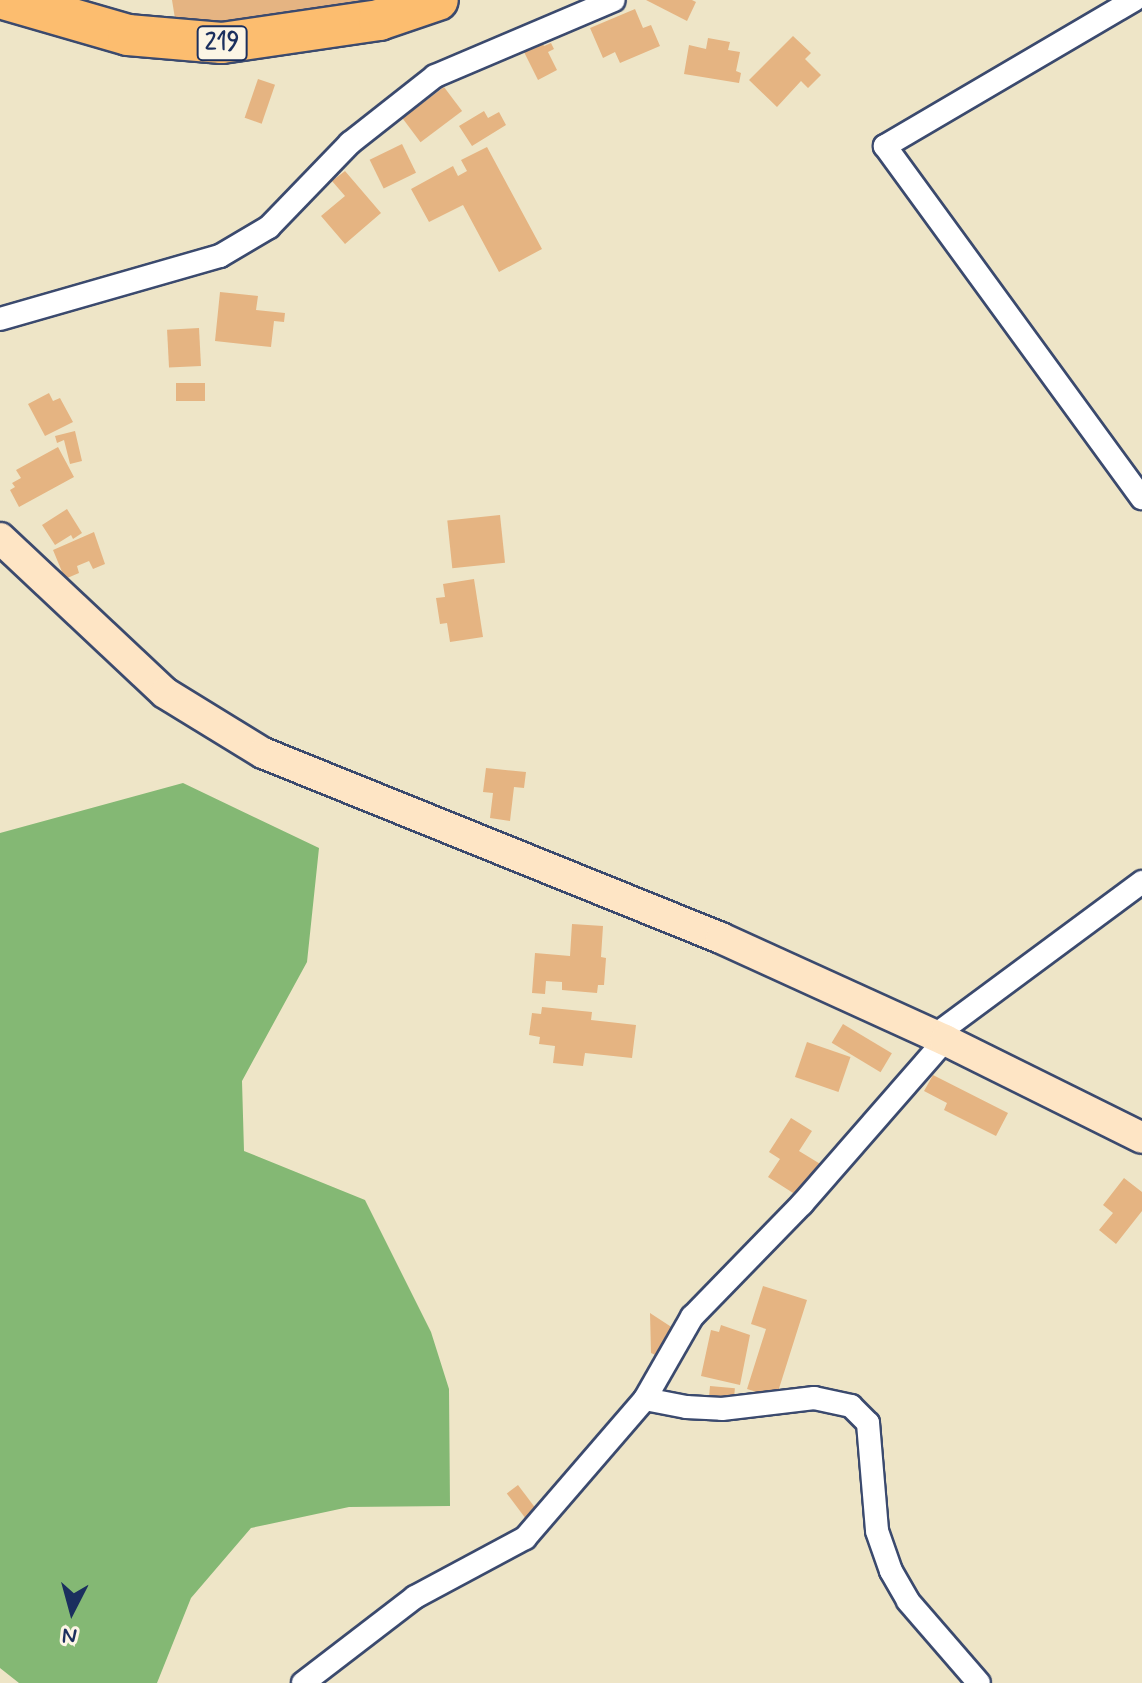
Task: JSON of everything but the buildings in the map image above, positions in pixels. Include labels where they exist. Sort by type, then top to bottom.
[{"type":"highway","name":"219","points":[[7,0],[128,35],[222,43],[379,20],[438,0]]},
{"type":"street","points":[[0,319],[220,256],[269,227],[350,143],[435,76],[614,0]]},
{"type":"street","points":[[1134,0],[885,146],[1142,498]]},
{"type":"street","points":[[0,538],[165,693],[263,753],[721,938],[940,1038],[1142,1138]]},
{"type":"street","points":[[303,1683],[415,1597],[525,1538],[645,1399],[692,1317],[802,1204],[940,1038],[1142,882]]},
{"type":"street","points":[[645,1399],[722,1409],[814,1398],[851,1406],[868,1423],[877,1531],[891,1571],[908,1601],[979,1683]]},
{"type":"green space","points":[[183,783],[319,848],[307,962],[242,1081],[244,1151],[365,1200],[431,1332],[449,1389],[450,1506],[349,1507],[251,1528],[191,1598],[157,1683],[19,1683],[0,1668],[0,833]]}]
